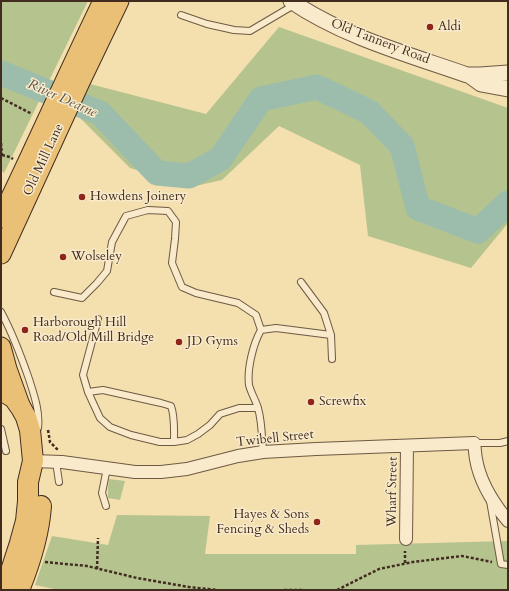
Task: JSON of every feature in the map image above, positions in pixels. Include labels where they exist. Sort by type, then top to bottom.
[{"type":"highway","points":[[1,390],[14,398],[26,417],[30,430],[33,461],[42,484],[40,517],[36,540],[25,578]]},
{"type":"highway","points":[[1,589],[8,580],[26,521],[28,482],[33,461]]},
{"type":"main road","name":"Old Mill Lane","points":[[1,254],[73,80],[103,1]]},
{"type":"main road","name":"Old Mill Lane","points":[[73,80],[119,1]]},
{"type":"main road","name":"Old Mill Lane","points":[[1,218],[27,166],[61,107]]},
{"type":"main road","points":[[1,347],[21,408]]},
{"type":"street","name":"Old Tannery Road","points":[[293,2],[322,20],[352,34],[467,75],[481,84],[508,89]]},
{"type":"street","name":"Old Tannery Road","points":[[467,75],[508,74]]},
{"type":"street","name":"Twibell Street","points":[[33,461],[56,462],[135,472],[161,472],[187,469],[238,456],[262,452],[474,443]]},
{"type":"street","points":[[474,443],[476,460],[481,478],[488,494],[508,521]]},
{"type":"street","name":"Wharf Street","points":[[406,539],[408,446]]},
{"type":"lane","points":[[181,15],[227,29],[250,31],[293,2]]},
{"type":"lane","points":[[54,292],[82,298],[97,284],[107,271],[112,242],[126,216],[148,210],[168,211],[176,222],[176,239],[172,263],[182,287],[196,293],[238,303],[256,315],[261,330],[249,368],[250,386],[258,408],[261,422],[262,452]]},
{"type":"lane","points":[[301,282],[324,313],[331,335],[332,359]]},
{"type":"lane","points":[[1,312],[12,333],[33,391],[37,408],[38,425],[33,461]]},
{"type":"lane","points":[[98,319],[83,375],[88,392],[100,418],[110,427],[131,435],[160,442],[174,442],[187,440],[198,434],[210,425],[220,414],[238,408],[258,408]]},
{"type":"lane","points":[[261,330],[276,328],[331,335]]},
{"type":"lane","points":[[88,392],[103,390],[171,406],[173,412],[174,442]]},
{"type":"lane","points":[[1,429],[6,451]]},
{"type":"lane","points":[[474,443],[500,443],[508,441]]},
{"type":"lane","points":[[56,462],[59,482]]},
{"type":"lane","points":[[106,506],[102,493],[107,468]]},
{"type":"lane","points":[[488,494],[501,564],[508,566]]},
{"type":"path","points":[[1,98],[22,108]]},
{"type":"path","points":[[1,143],[1,156]]},
{"type":"path","points":[[97,569],[98,538]]},
{"type":"path","points":[[337,590],[379,569],[413,562],[462,556],[501,564]]},
{"type":"path","points":[[25,578],[43,562],[87,566],[137,578],[189,587],[218,590]]},
{"type":"path","points":[[284,590],[302,590]]},
{"type":"green space","points":[[1,1],[88,1],[4,173],[1,170]]},
{"type":"green space","points":[[279,27],[508,108],[508,223],[471,268],[368,236],[360,165],[279,126],[222,180],[191,187],[130,168],[77,115],[90,84],[206,114]]},
{"type":"green space","points":[[109,479],[125,481],[120,500],[108,498]]},
{"type":"green space","points":[[117,515],[210,516],[205,554],[356,554],[356,545],[508,541],[508,590],[59,590],[35,585],[52,536],[108,545]]},
{"type":"waterway","name":"River Dearne","points":[[1,73],[100,113],[157,173],[189,176],[220,159],[261,99],[317,87],[369,112],[402,146],[418,208],[478,231],[508,203]]},
{"type":"place","name":"Aldi","points":[[430,27]]},
{"type":"place","name":"Howdens Joinery","points":[[82,197]]},
{"type":"place","name":"Wolseley","points":[[63,257]]},
{"type":"place","name":"Harborough Hill Road/Old Mill Bridge","points":[[25,330]]},
{"type":"place","name":"JD Gyms","points":[[179,342]]},
{"type":"place","name":"Screwfix","points":[[311,402]]},
{"type":"place","name":"Hayes & Sons Fencing & Sheds","points":[[317,522]]}]
